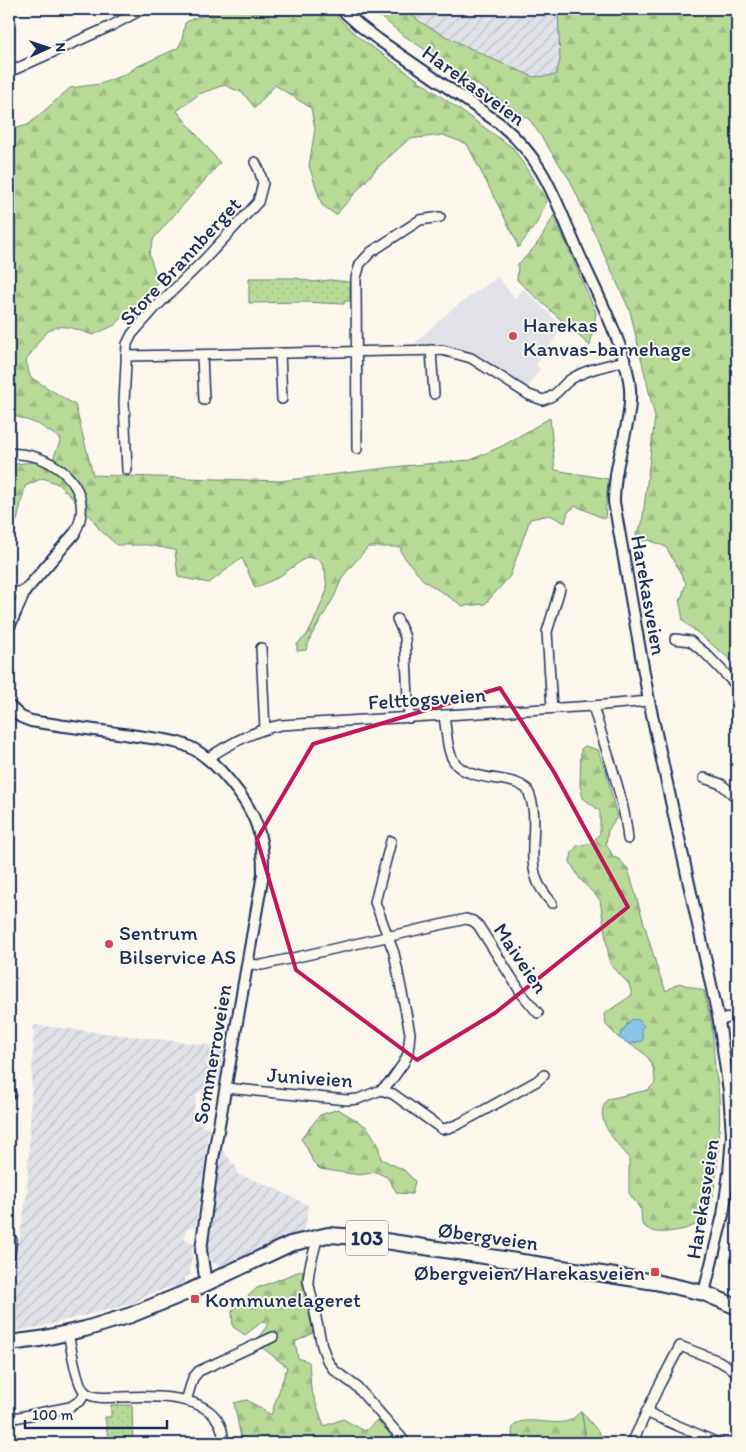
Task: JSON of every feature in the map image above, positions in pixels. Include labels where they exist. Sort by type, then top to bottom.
[{"type":"main road","name":"Øbergveien","points":[[9,1344],[68,1333],[130,1315],[206,1284],[290,1244],[318,1236],[337,1235],[359,1236],[655,1282],[704,1293],[737,1307]]},
{"type":"street","points":[[9,72],[111,26],[143,9]]},
{"type":"street","name":"Harekasveien","points":[[341,9],[359,26],[499,123],[527,149],[542,172],[615,335],[624,362],[630,387],[630,405],[616,476],[614,502],[649,700],[719,1021],[729,1091],[732,1135],[729,1173],[723,1215],[704,1293]]},
{"type":"street","name":"Store Brannberget","points":[[127,470],[124,402],[127,344],[141,322],[202,262],[258,202],[263,183],[255,162]]},
{"type":"street","points":[[357,450],[356,278],[360,264],[371,252],[420,220],[440,217]]},
{"type":"street","points":[[431,350],[434,394]]},
{"type":"street","points":[[126,356],[442,350],[471,358],[530,395],[543,400],[554,396],[579,374],[624,362]]},
{"type":"street","points":[[280,353],[282,399]]},
{"type":"street","points":[[202,356],[204,400]]},
{"type":"street","points":[[9,453],[31,455],[60,469],[75,485],[81,506],[78,526],[74,534],[25,591],[9,627]]},
{"type":"street","points":[[552,708],[547,632],[560,589]]},
{"type":"street","points":[[9,593],[25,591]]},
{"type":"street","points":[[397,619],[405,637],[409,718]]},
{"type":"street","points":[[675,639],[690,641],[705,653],[737,686]]},
{"type":"street","points":[[261,648],[265,729]]},
{"type":"street","name":"Felttogsveien","points":[[208,758],[220,750],[265,729],[291,724],[593,706],[649,700]]},
{"type":"street","name":"Sommerroveien","points":[[9,706],[21,717],[31,721],[185,744],[208,758],[231,783],[253,815],[259,832],[263,852],[263,874],[213,1159],[201,1250],[206,1284]]},
{"type":"street","points":[[593,706],[618,790],[628,839]]},
{"type":"street","points":[[444,714],[449,748],[457,766],[470,774],[515,782],[527,789],[534,813],[532,849],[534,870],[542,891],[552,903]]},
{"type":"street","points":[[704,778],[722,784],[737,798]]},
{"type":"street","points":[[381,1090],[391,1081],[404,1064],[408,1054],[410,1033],[394,953],[375,902],[391,841]]},
{"type":"street","name":"Maiveien","points":[[247,964],[262,965],[466,919],[473,921],[482,930],[522,994],[538,1012]]},
{"type":"street","points":[[719,1021],[737,1015]]},
{"type":"street","name":"Juniveien","points":[[226,1088],[347,1100],[358,1099],[381,1090],[393,1094],[442,1129],[459,1124],[537,1081],[544,1075]]},
{"type":"street","points":[[318,1236],[308,1280],[322,1346],[327,1360],[334,1370],[358,1387],[406,1443]]},
{"type":"street","points":[[9,1261],[10,1237]]},
{"type":"street","points":[[68,1333],[79,1380],[85,1392],[104,1398],[155,1397],[186,1401],[204,1407],[213,1414],[221,1429],[223,1443]]},
{"type":"street","points":[[186,1401],[193,1378],[199,1371],[273,1336]]},
{"type":"street","points":[[632,1443],[680,1346],[719,1361],[737,1372]]},
{"type":"street","points":[[9,1419],[70,1408],[81,1400],[85,1392]]},
{"type":"street","points":[[646,1412],[718,1443]]},
{"type":"highlighted area","points":[[500,688],[554,772],[628,907],[495,1013],[417,1060],[296,970],[257,839],[313,744]]},
{"type":"shaded area","points":[[406,9],[558,9],[560,60],[556,75],[534,77],[499,62],[420,22]]},
{"type":"shaded area","points":[[498,277],[515,298],[524,289],[563,327],[536,365],[540,369],[527,388],[482,359],[450,346],[415,343],[452,309]]},
{"type":"shaded area","points":[[34,1025],[225,1047],[218,1080],[197,1094],[192,1116],[204,1127],[209,1128],[196,1226],[186,1230],[184,1239],[193,1244],[190,1275],[185,1277],[185,1286],[167,1288],[145,1296],[134,1303],[39,1327],[9,1332],[9,1301],[27,1193]]},
{"type":"shaded area","points":[[223,1151],[238,1170],[237,1174],[270,1186],[308,1205],[306,1224],[303,1231],[224,1266],[220,1266],[212,1262],[207,1250],[215,1178],[220,1152]]},
{"type":"green space","points":[[226,9],[256,13],[274,9],[329,9],[358,37],[513,148],[547,201],[536,224],[518,248],[516,240],[467,144],[443,135],[409,139],[378,167],[336,215],[322,205],[309,166],[315,129],[311,108],[275,85],[255,108],[243,93],[224,85],[199,94],[177,111],[220,163],[154,238],[149,254],[158,282],[115,325],[93,335],[62,327],[48,332],[39,341],[26,361],[30,377],[75,405],[93,475],[280,481],[471,460],[504,445],[550,418],[555,470],[608,479],[605,519],[576,506],[568,512],[565,523],[550,515],[530,519],[510,576],[485,604],[463,606],[423,580],[401,553],[401,547],[368,547],[343,576],[334,597],[311,636],[306,650],[297,651],[297,644],[306,636],[312,626],[327,590],[325,571],[320,560],[307,557],[277,578],[255,588],[242,558],[209,583],[178,577],[175,550],[148,545],[117,545],[99,529],[93,519],[58,484],[43,478],[25,486],[17,521],[9,520],[9,465],[53,459],[61,439],[38,424],[9,414],[9,130],[28,125],[70,88],[100,84],[126,74],[136,67],[178,48],[182,40],[185,23],[192,19]]},
{"type":"green space","points":[[371,9],[406,9],[420,22],[447,37],[534,77],[556,75],[560,60],[558,9],[737,9],[737,665],[683,621],[680,602],[686,583],[666,547],[649,540],[638,542],[636,533],[642,524],[655,417],[630,311],[570,180],[530,120],[403,35]]},
{"type":"green space","points":[[554,215],[596,313],[590,346],[517,280],[518,264],[539,241]]},
{"type":"green space","points":[[249,278],[296,278],[313,282],[330,280],[350,282],[350,301],[345,301],[344,304],[303,302],[249,303]]},
{"type":"green space","points":[[585,746],[598,750],[607,775],[617,817],[608,830],[606,844],[613,856],[620,860],[628,869],[658,971],[666,991],[679,983],[704,991],[712,1026],[719,1102],[717,1168],[710,1206],[705,1217],[686,1229],[656,1232],[649,1230],[642,1224],[641,1210],[629,1193],[629,1157],[613,1138],[604,1122],[602,1114],[608,1099],[648,1090],[655,1083],[649,1059],[641,1051],[629,1044],[631,1043],[628,1023],[619,1038],[606,1025],[604,1014],[632,995],[629,984],[610,964],[600,900],[580,879],[570,862],[572,853],[577,846],[592,843],[600,833],[600,811],[583,798],[580,785],[581,749]]},
{"type":"green space","points":[[338,1109],[367,1127],[378,1144],[381,1159],[404,1170],[415,1181],[412,1194],[397,1193],[387,1177],[376,1172],[360,1175],[320,1169],[313,1162],[301,1139],[320,1115]]},
{"type":"green space","points":[[303,1270],[302,1282],[313,1333],[295,1342],[298,1358],[309,1362],[311,1389],[324,1426],[343,1419],[365,1431],[377,1420],[399,1443],[242,1443],[234,1403],[247,1400],[271,1415],[287,1367],[255,1342],[269,1323],[263,1321],[245,1335],[233,1327],[232,1311],[257,1288]]},
{"type":"green space","points":[[111,1405],[132,1405],[133,1443],[121,1443],[108,1438],[105,1417],[111,1417]]},
{"type":"green space","points":[[581,1411],[608,1443],[581,1443],[585,1433]]},
{"type":"green space","points":[[581,1411],[585,1433],[581,1443],[514,1443],[512,1432],[515,1425],[521,1422],[568,1421]]},
{"type":"water","points":[[632,1019],[639,1020],[644,1026],[641,1029],[643,1038],[642,1041],[629,1044],[619,1038]]},
{"type":"place","name":"Harekas Kanvas-barnehage","points":[[513,336]]},
{"type":"place","name":"Sentrum Bilservice AS","points":[[109,944]]},
{"type":"place","name":"Øbergveien/Harekasveien","points":[[655,1272]]},
{"type":"place","name":"Kommunelageret","points":[[195,1299]]}]
